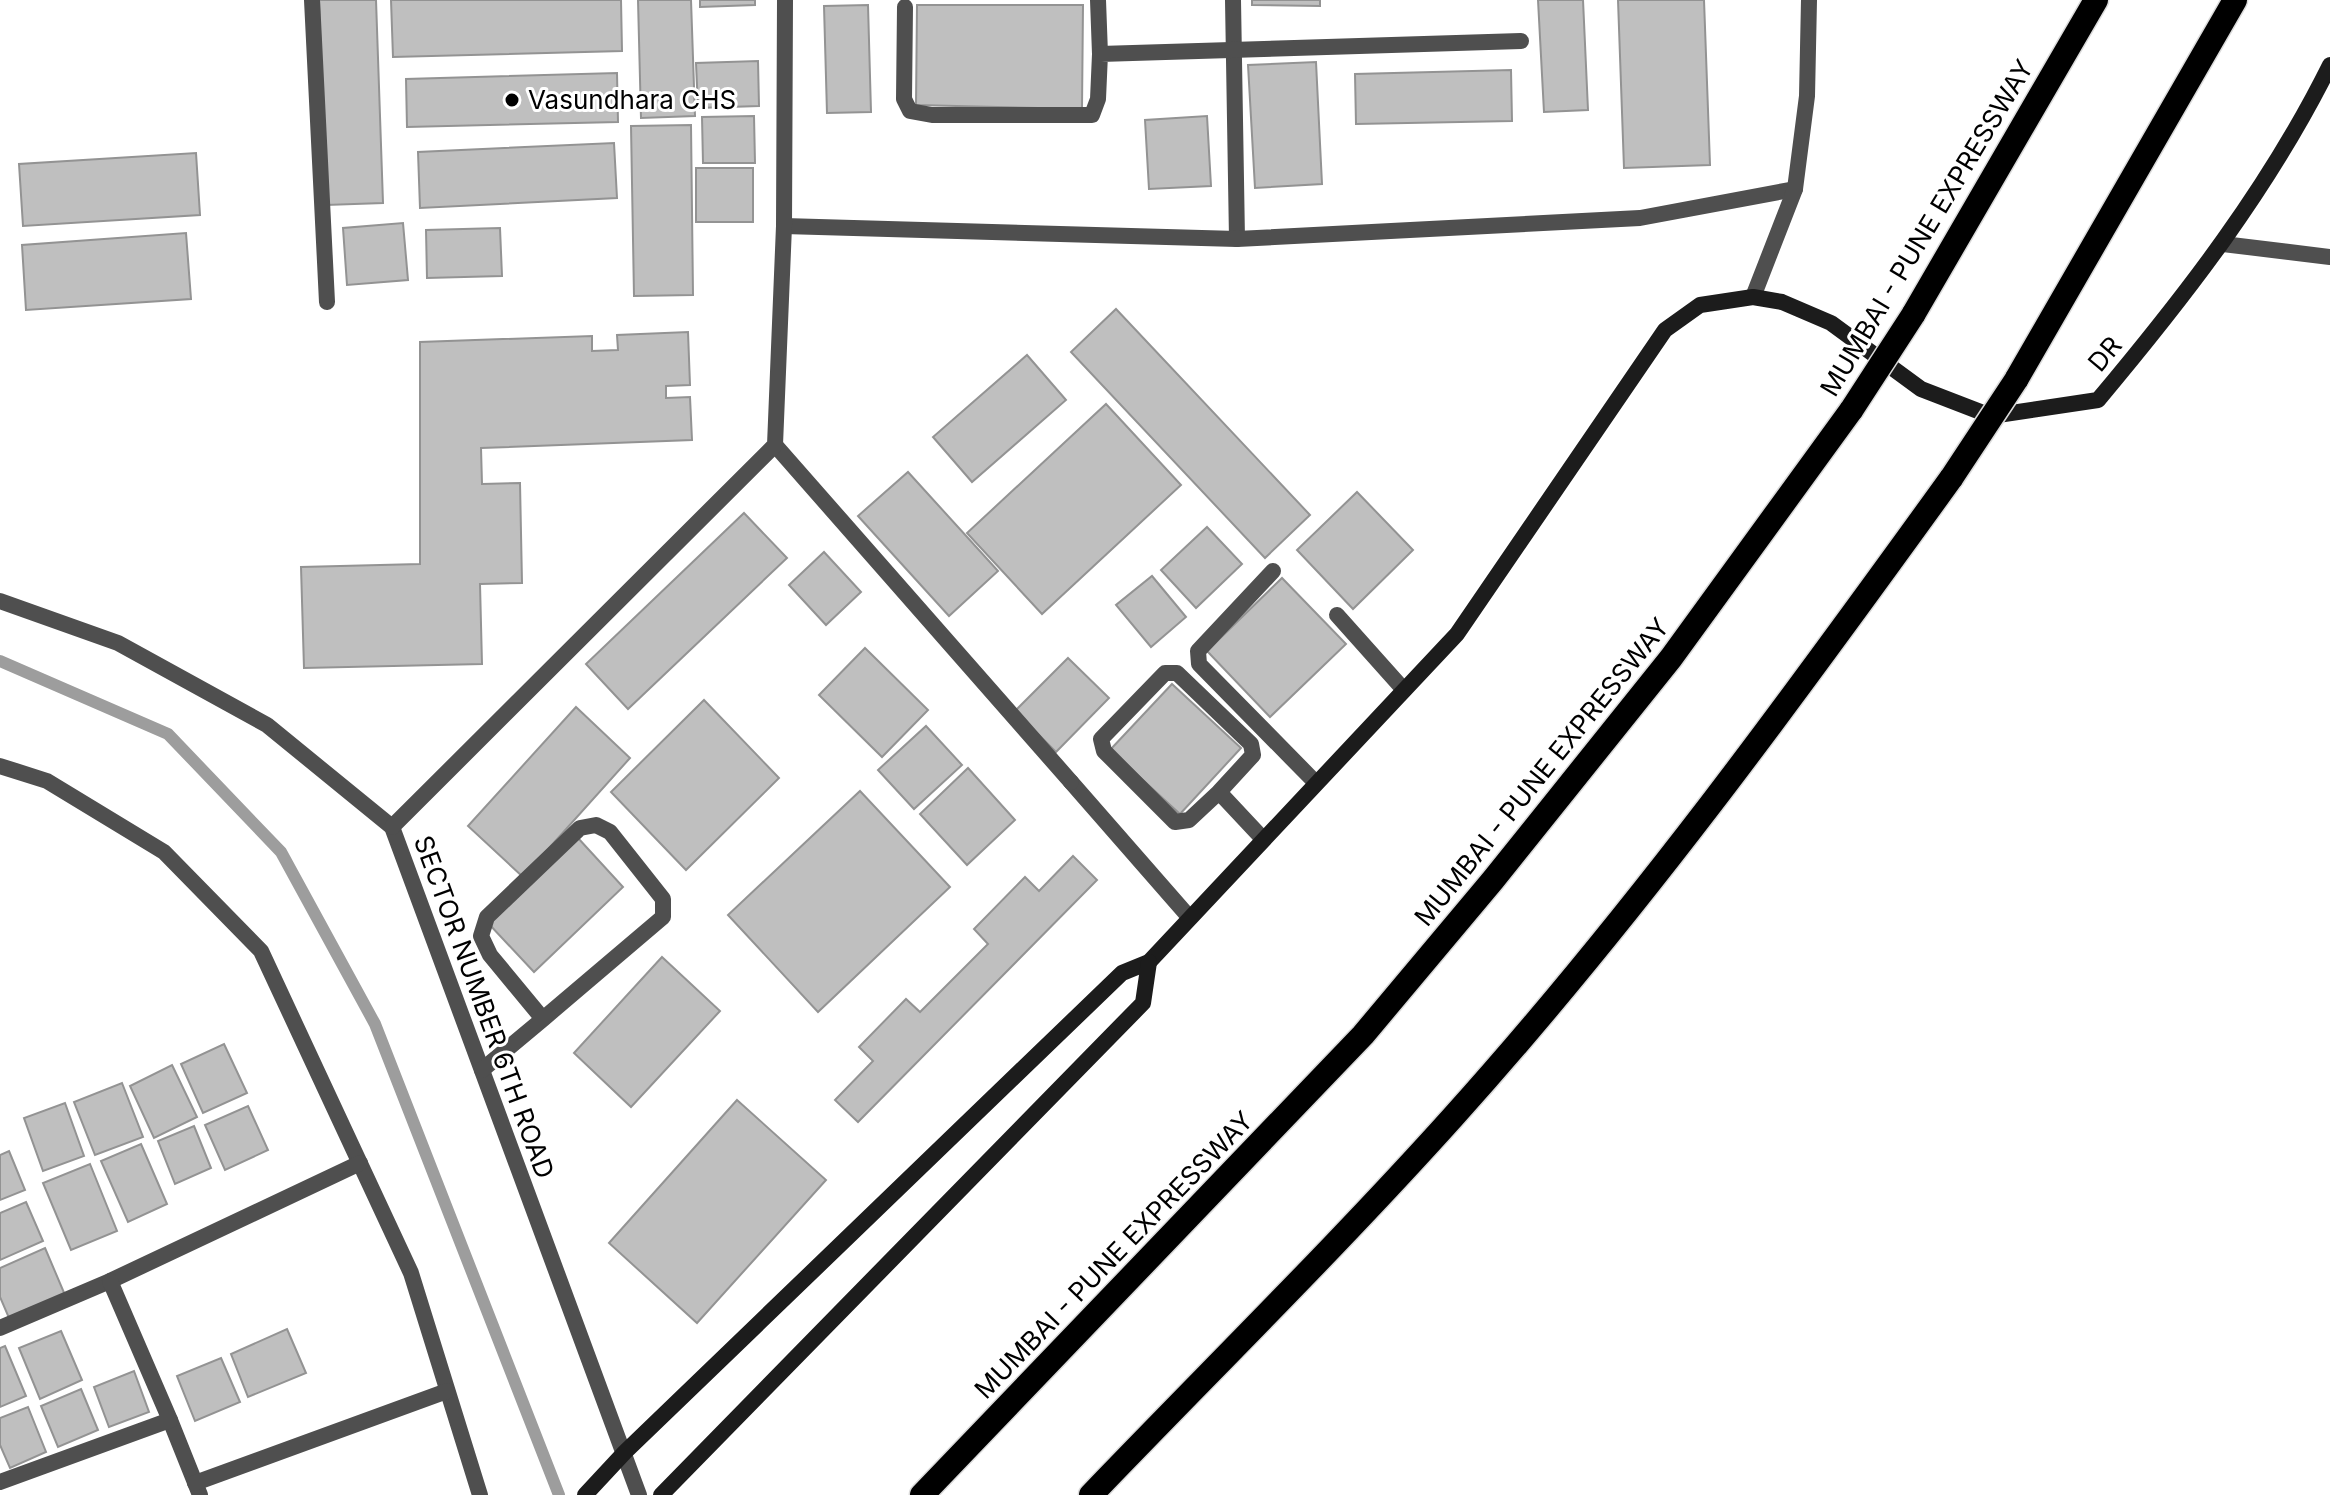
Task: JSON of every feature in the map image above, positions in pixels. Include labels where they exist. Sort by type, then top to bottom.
[{"type":"highway","name":"MUMBAI - PUNE EXPRESSWAY","points":[[922,1495],[1363,1035],[1493,880],[1671,658],[1852,409],[1913,315],[2096,0]]},
{"type":"highway","points":[[1091,1495],[1482,1083],[1768,732],[1952,477],[2016,380],[2235,0]]},
{"type":"main road","name":"DR","points":[[1753,297],[1782,302],[1831,323],[1921,389],[1991,416],[2098,400],[2223,244],[2301,124],[2330,65]]},
{"type":"main road","points":[[591,1489],[625,1452],[1122,973],[1149,962],[1457,634],[1665,330],[1700,305],[1753,297]]},
{"type":"main road","points":[[661,1495],[1143,1003],[1149,962]]},
{"type":"street","points":[[312,0],[327,302]]},
{"type":"street","points":[[392,827],[775,445],[784,226],[785,0]]},
{"type":"street","points":[[905,7],[904,99],[910,111],[932,115],[1092,115],[1098,99],[1098,0]]},
{"type":"street","points":[[1233,0],[1237,239]]},
{"type":"street","points":[[1753,297],[1795,189],[1807,96],[1809,0]]},
{"type":"street","points":[[1100,54],[1521,41]]},
{"type":"street","points":[[784,226],[1237,239],[1640,218],[1795,189]]},
{"type":"street","points":[[2223,244],[2330,257]]},
{"type":"street","points":[[775,445],[1189,917]]},
{"type":"street","points":[[1273,571],[1198,651],[1199,664],[1316,783]]},
{"type":"street","name":"SECTOR NUMBER 6TH ROAD","points":[[0,601],[118,643],[267,725],[392,827],[639,1495]]},
{"type":"street","points":[[1337,615],[1404,690]]},
{"type":"street","points":[[1165,673],[1177,673],[1251,744],[1253,755],[1219,792],[1189,820],[1175,822],[1104,751],[1101,739],[1165,673]]},
{"type":"street","points":[[0,766],[47,781],[164,852],[261,951],[411,1273],[480,1495]]},
{"type":"street","points":[[1219,792],[1263,839]]},
{"type":"street","points":[[482,1070],[543,1019],[663,917],[663,899],[610,832],[596,825],[580,828],[487,917],[481,936],[490,955],[543,1019]]},
{"type":"street","points":[[0,1328],[110,1281],[360,1163]]},
{"type":"street","points":[[110,1281],[198,1489],[447,1391]]},
{"type":"street","points":[[0,1482],[170,1420]]},
{"type":"building","points":[[319,0],[376,0],[383,203],[326,205]]},
{"type":"building","points":[[391,0],[621,0],[622,51],[393,57]]},
{"type":"building","points":[[638,0],[691,0],[695,116],[641,118]]},
{"type":"building","points":[[700,0],[755,0],[755,5],[700,7]]},
{"type":"building","points":[[1252,0],[1320,0],[1320,6],[1252,5]]},
{"type":"building","points":[[1538,0],[1583,0],[1588,110],[1544,112]]},
{"type":"building","points":[[1618,0],[1704,0],[1710,165],[1624,168]]},
{"type":"building","points":[[868,5],[871,112],[827,113],[824,6]]},
{"type":"building","points":[[917,5],[1083,5],[1082,109],[916,105]]},
{"type":"building","points":[[758,61],[759,106],[698,108],[696,63]]},
{"type":"building","points":[[1316,62],[1322,184],[1255,188],[1248,65]]},
{"type":"building","points":[[1511,70],[1512,121],[1356,124],[1355,74]]},
{"type":"building","name":"Vasundhara CHS","points":[[617,73],[618,122],[407,127],[406,79]]},
{"type":"building","points":[[754,116],[755,163],[703,163],[702,117]]},
{"type":"building","points":[[1207,116],[1211,186],[1149,189],[1145,120]]},
{"type":"building","points":[[691,125],[693,295],[634,296],[631,126]]},
{"type":"building","points":[[614,143],[617,198],[420,208],[418,152]]},
{"type":"building","points":[[196,153],[200,215],[23,226],[19,164]]},
{"type":"building","points":[[696,168],[753,168],[753,222],[696,222]]},
{"type":"building","points":[[403,223],[408,280],[347,285],[343,228]]},
{"type":"building","points":[[500,228],[502,276],[427,278],[426,230]]},
{"type":"building","points":[[186,233],[191,299],[26,310],[22,245]]},
{"type":"building","points":[[1116,309],[1310,515],[1265,558],[1071,352]]},
{"type":"building","points":[[688,332],[690,385],[666,386],[666,398],[690,397],[692,440],[481,448],[482,484],[520,483],[522,583],[480,584],[482,664],[304,668],[301,567],[420,564],[420,342],[592,336],[592,351],[618,350],[617,335]]},
{"type":"building","points":[[1027,355],[1066,400],[972,482],[933,437]]},
{"type":"building","points":[[1106,404],[1181,485],[1042,614],[967,533]]},
{"type":"building","points":[[908,472],[998,571],[949,616],[858,516]]},
{"type":"building","points":[[1357,492],[1413,550],[1353,609],[1297,550]]},
{"type":"building","points":[[744,513],[787,558],[628,709],[586,664]]},
{"type":"building","points":[[1207,527],[1242,564],[1196,608],[1161,570]]},
{"type":"building","points":[[824,552],[861,592],[826,625],[789,585]]},
{"type":"building","points":[[1152,576],[1186,617],[1151,647],[1116,605]]},
{"type":"building","points":[[1282,578],[1346,644],[1270,717],[1207,651]]},
{"type":"building","points":[[865,648],[928,710],[882,757],[819,695]]},
{"type":"building","points":[[1068,658],[1109,698],[1056,752],[1015,711]]},
{"type":"building","points":[[1172,684],[1241,748],[1180,814],[1110,750]]},
{"type":"building","points":[[704,700],[779,778],[686,870],[611,792]]},
{"type":"building","points":[[576,707],[630,758],[523,877],[468,826]]},
{"type":"building","points":[[926,726],[962,765],[914,809],[878,770]]},
{"type":"building","points":[[968,768],[1015,820],[967,865],[920,814]]},
{"type":"building","points":[[860,791],[950,887],[818,1012],[728,915]]},
{"type":"building","points":[[578,838],[623,887],[534,972],[488,923]]},
{"type":"building","points":[[1073,856],[1097,880],[858,1122],[835,1100],[873,1061],[859,1047],[906,999],[920,1012],[988,944],[974,929],[1025,877],[1039,891]]},
{"type":"building","points":[[662,957],[720,1011],[631,1107],[574,1053]]},
{"type":"building","points":[[224,1044],[247,1093],[203,1113],[181,1064]]},
{"type":"building","points":[[172,1065],[197,1117],[154,1138],[130,1086]]},
{"type":"building","points":[[122,1083],[143,1137],[95,1155],[74,1102]]},
{"type":"building","points":[[737,1100],[826,1180],[697,1323],[609,1243]]},
{"type":"building","points":[[65,1103],[84,1156],[43,1171],[24,1118]]},
{"type":"building","points":[[248,1106],[268,1150],[225,1170],[205,1125]]},
{"type":"building","points":[[194,1126],[211,1168],[175,1184],[158,1141]]},
{"type":"building","points":[[141,1144],[167,1204],[128,1222],[101,1161]]},
{"type":"building","points":[[9,1151],[25,1190],[0,1200],[0,1155]]},
{"type":"building","points":[[90,1164],[117,1231],[71,1250],[43,1183]]},
{"type":"building","points":[[26,1202],[43,1241],[0,1260],[0,1213]]},
{"type":"building","points":[[45,1248],[65,1295],[9,1318],[0,1297],[0,1268]]},
{"type":"building","points":[[287,1329],[306,1373],[248,1397],[231,1354]]},
{"type":"building","points":[[61,1331],[82,1380],[40,1399],[19,1348]]},
{"type":"building","points":[[5,1346],[26,1396],[0,1407],[0,1348]]},
{"type":"building","points":[[221,1358],[240,1402],[195,1421],[177,1376]]},
{"type":"building","points":[[134,1371],[149,1412],[109,1427],[94,1387]]},
{"type":"building","points":[[81,1389],[98,1430],[58,1447],[41,1406]]},
{"type":"building","points":[[28,1407],[46,1452],[10,1468],[0,1445],[0,1418]]},
{"type":"waterway","points":[[0,661],[168,734],[281,852],[375,1024],[559,1495]]},
{"type":"place","name":"Vasundhara CHS","points":[[512,100]]}]
